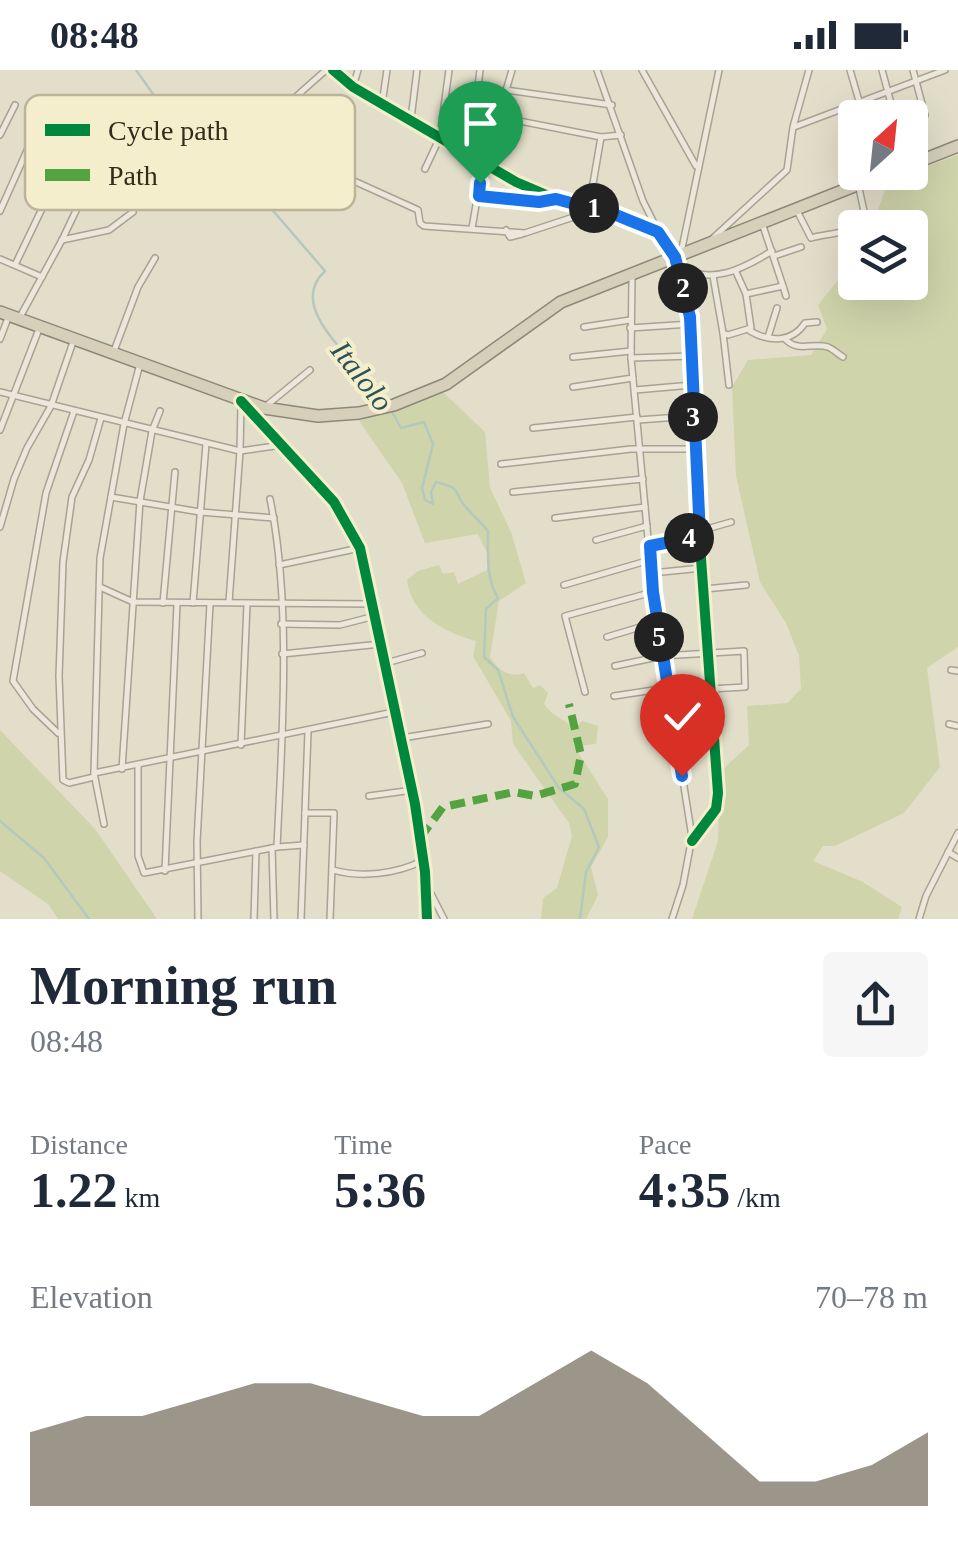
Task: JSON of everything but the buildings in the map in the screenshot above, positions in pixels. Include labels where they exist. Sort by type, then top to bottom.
[{"type":"highway","points":[[928,157],[958,146]]},
{"type":"highway","points":[[9,316],[264,408],[318,416],[390,406],[461,375],[555,306],[845,190]]},
{"type":"street","points":[[299,95],[330,70],[510,179],[556,199],[658,232]]},
{"type":"street","points":[[354,87],[358,70]]},
{"type":"street","points":[[382,104],[387,70]]},
{"type":"street","points":[[411,119],[417,70]]},
{"type":"street","points":[[425,169],[440,137],[449,70]]},
{"type":"street","points":[[470,153],[480,70]]},
{"type":"street","points":[[472,228],[512,70]]},
{"type":"street","points":[[597,70],[643,202],[658,232],[678,260],[694,274],[736,272],[800,246]]},
{"type":"street","points":[[642,70],[698,169]]},
{"type":"street","points":[[692,841],[716,808],[718,793],[693,416],[691,324],[678,260],[720,70]]},
{"type":"street","points":[[706,244],[787,170],[793,127],[809,70]]},
{"type":"street","points":[[850,70],[859,100]]},
{"type":"street","points":[[882,70],[890,100]]},
{"type":"street","points":[[913,70],[922,100]]},
{"type":"street","points":[[862,100],[945,70]]},
{"type":"street","points":[[506,90],[612,105]]},
{"type":"street","points":[[0,135],[15,105]]},
{"type":"street","points":[[793,127],[838,109]]},
{"type":"street","points":[[499,117],[600,137],[621,136]]},
{"type":"street","points":[[593,208],[600,137]]},
{"type":"street","points":[[0,210],[25,155]]},
{"type":"street","points":[[355,182],[418,210],[421,225],[459,230],[525,232],[593,208]]},
{"type":"street","points":[[796,209],[811,238],[840,234],[858,225],[865,216],[859,190]]},
{"type":"street","points":[[479,196],[539,202],[556,199]]},
{"type":"street","points":[[15,265],[41,210]]},
{"type":"street","points":[[0,339],[9,316],[42,277],[76,210]]},
{"type":"street","points":[[62,240],[108,230],[133,212]]},
{"type":"street","points":[[762,223],[786,296]]},
{"type":"street","points":[[114,354],[138,288],[154,258]]},
{"type":"street","points":[[0,259],[42,277]]},
{"type":"street","points":[[736,272],[746,294],[750,331]]},
{"type":"street","points":[[632,274],[631,355],[653,592],[692,841],[684,885],[672,919]]},
{"type":"street","points":[[714,276],[729,385]]},
{"type":"street","points":[[746,294],[783,286]]},
{"type":"street","points":[[768,337],[776,308]]},
{"type":"street","points":[[724,333],[750,331],[786,339],[798,333],[805,323],[817,322]]},
{"type":"street","points":[[584,327],[691,324]]},
{"type":"street","points":[[0,430],[40,326]]},
{"type":"street","points":[[0,528],[27,448],[51,406],[74,339]]},
{"type":"street","points":[[786,339],[792,346],[827,347],[843,357]]},
{"type":"street","points":[[573,357],[692,356]]},
{"type":"street","points":[[104,824],[94,775],[100,558],[124,424],[140,364]]},
{"type":"street","points":[[264,408],[310,370]]},
{"type":"street","points":[[573,388],[633,378]]},
{"type":"street","points":[[634,390],[692,385]]},
{"type":"street","points":[[0,392],[240,451],[282,445]]},
{"type":"street","points":[[241,401],[334,502],[360,548],[413,790],[427,919]]},
{"type":"street","points":[[228,602],[241,401]]},
{"type":"street","points":[[122,769],[140,502],[152,431],[160,411]]},
{"type":"street","points":[[60,735],[22,695],[13,677],[46,493],[74,412]]},
{"type":"street","points":[[533,428],[693,416]]},
{"type":"street","points":[[101,418],[89,460],[72,496],[63,562],[59,676],[63,780],[69,783],[396,711]]},
{"type":"street","points":[[193,603],[206,444]]},
{"type":"street","points":[[501,464],[640,448],[695,450]]},
{"type":"street","points":[[163,603],[175,472]]},
{"type":"street","points":[[513,492],[643,478]]},
{"type":"street","points":[[110,496],[200,512],[274,518]]},
{"type":"street","points":[[270,499],[282,654],[274,919]]},
{"type":"street","points":[[555,518],[646,507]]},
{"type":"street","points":[[650,546],[731,522]]},
{"type":"street","points":[[596,540],[648,526]]},
{"type":"street","points":[[278,565],[360,548]]},
{"type":"street","points":[[564,585],[650,560]]},
{"type":"street","points":[[652,573],[702,568]]},
{"type":"street","points":[[705,589],[746,585]]},
{"type":"street","points":[[100,587],[133,602],[371,604]]},
{"type":"street","points":[[585,692],[565,616],[653,592]]},
{"type":"street","points":[[165,871],[176,604]]},
{"type":"street","points":[[198,919],[210,604]]},
{"type":"street","points":[[241,746],[246,604]]},
{"type":"street","points":[[281,624],[340,625],[374,616]]},
{"type":"street","points":[[606,637],[657,622]]},
{"type":"street","points":[[282,654],[381,644]]},
{"type":"street","points":[[615,666],[662,656],[744,651],[745,687],[710,689]]},
{"type":"street","points":[[386,663],[422,653]]},
{"type":"street","points":[[614,696],[667,688]]},
{"type":"street","points":[[402,738],[488,724]]},
{"type":"street","points":[[949,724],[958,726]]},
{"type":"street","points":[[302,919],[308,731]]},
{"type":"street","points":[[138,766],[139,865],[148,874],[275,847],[304,845]]},
{"type":"street","points":[[369,796],[413,790]]},
{"type":"street","points":[[305,814],[334,813],[330,919]]},
{"type":"street","points":[[919,919],[926,896],[958,833]]},
{"type":"street","points":[[254,919],[256,851]]},
{"type":"street","points":[[948,852],[958,858]]},
{"type":"street","points":[[333,870],[393,872],[422,862]]},
{"type":"street","points":[[426,883],[444,919]]},
{"type":"green space","points":[[958,155],[958,647],[927,668],[940,767],[904,813],[835,846],[823,846],[813,861],[863,882],[902,907],[898,919],[692,919],[718,841],[720,772],[749,745],[747,706],[787,703],[801,689],[799,656],[786,623],[760,582],[736,476],[732,387],[748,360],[811,355],[827,329],[818,305],[838,280],[838,300],[928,300],[928,210],[878,210],[885,190],[928,190],[928,166]]},
{"type":"green space","points":[[442,391],[485,432],[490,488],[511,532],[526,583],[499,601],[490,657],[504,672],[524,673],[533,688],[540,685],[548,693],[544,704],[547,708],[575,729],[582,721],[598,726],[596,744],[574,746],[608,799],[608,837],[591,867],[598,895],[586,919],[541,919],[543,898],[557,888],[572,836],[569,823],[513,744],[511,721],[473,656],[476,641],[431,620],[410,592],[407,580],[418,571],[439,565],[443,574],[454,572],[458,584],[487,570],[488,555],[478,534],[425,543],[402,483],[359,421]]},
{"type":"green space","points":[[0,730],[95,829],[157,919],[58,919],[48,904],[0,871]]},
{"type":"waterway","name":"Italolo","points":[[136,70],[154,95]]},
{"type":"waterway","name":"Italolo","points":[[272,210],[325,271],[314,287],[313,304],[320,321],[387,403]]},
{"type":"waterway","name":"Italolo","points":[[391,410],[401,428],[424,422],[433,444],[422,488],[425,500],[433,504],[431,492],[436,482],[450,486],[488,531],[490,575],[498,598],[486,609],[484,657],[498,670],[513,717],[559,788],[584,809],[599,847],[586,872],[580,919]]},
{"type":"waterway","points":[[0,821],[44,858],[89,919]]},
{"type":"marked path","points":[[420,838],[443,807],[514,792],[535,796],[575,784],[581,755],[569,704]]},
{"type":"cycle path","points":[[333,70],[353,87],[516,182],[658,232],[675,257],[690,317],[698,517],[718,793],[716,809],[692,841]]},
{"type":"cycle path","points":[[241,401],[334,502],[360,548],[415,804],[427,919]]},
{"type":"route","points":[[480,183],[479,196],[539,202],[556,199],[616,215],[658,232],[675,257],[691,326],[700,536],[650,546],[653,592],[682,776]]}]
